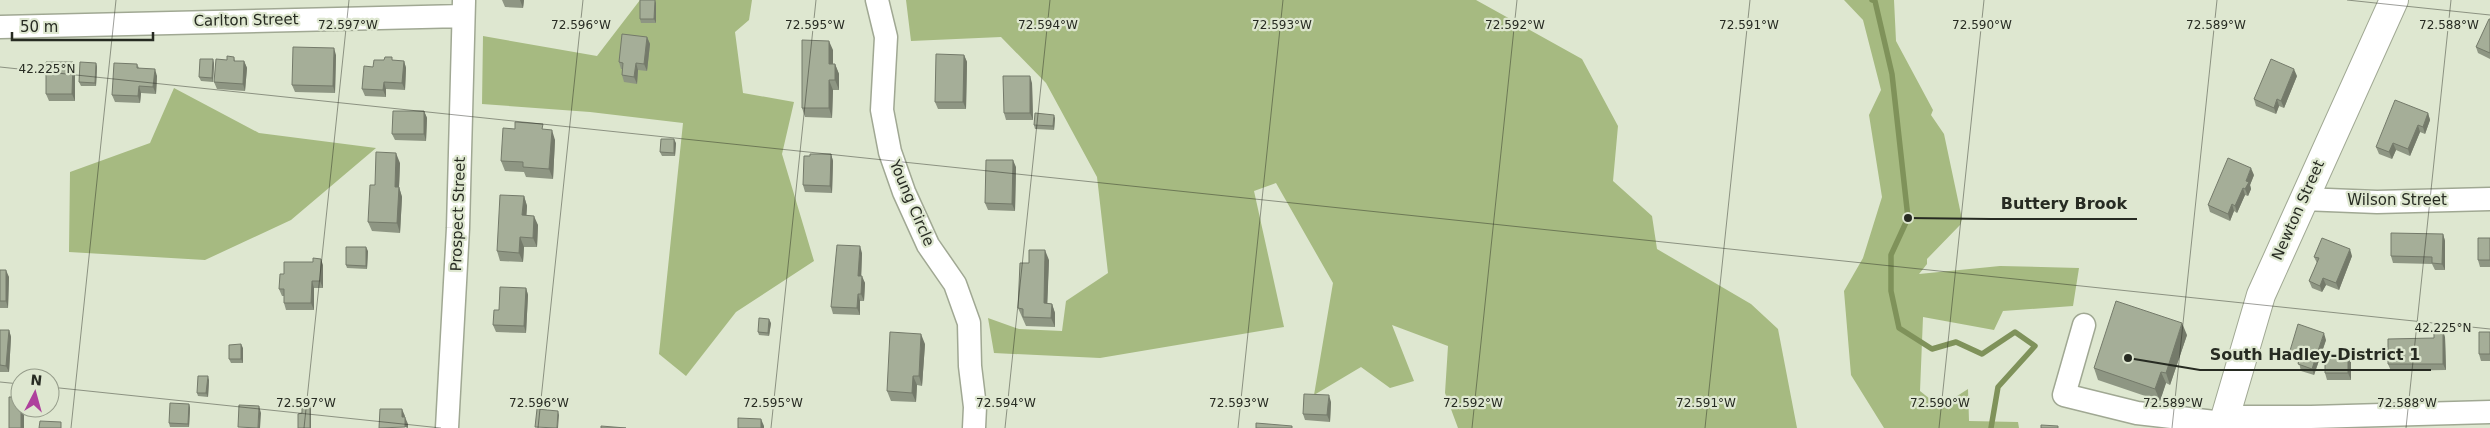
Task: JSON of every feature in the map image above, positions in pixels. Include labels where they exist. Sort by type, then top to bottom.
[{"type":"main road","name":"Newton Street","points":[[2224,423],[2260,295],[2394,0]]},
{"type":"street","name":"Young Circle","points":[[877,0],[886,37],[882,110],[890,152],[904,192],[928,245],[955,284],[969,323],[970,366],[975,407],[974,428]]},
{"type":"street","name":"Carlton Street","points":[[0,27],[463,8]]},
{"type":"street","name":"Prospect Street","points":[[447,428],[458,218],[463,8]]},
{"type":"street","name":"Wilson Street","points":[[2303,199],[2377,202],[2490,198]]},
{"type":"street","points":[[2084,325],[2064,395],[2137,413],[2224,423],[2490,412]]},
{"type":"green space","points":[[640,0],[752,0],[749,20],[735,32],[743,93],[794,102],[782,154],[814,261],[736,312],[686,376],[659,354],[683,123],[590,112],[482,104],[483,36],[597,56]]},
{"type":"green space","points":[[906,0],[1476,0],[1582,59],[1618,126],[1613,181],[1652,216],[1657,249],[1751,304],[1778,329],[1797,428],[1458,428],[1445,393],[1448,346],[1392,325],[1414,381],[1390,388],[1361,367],[1314,395],[1333,283],[1276,183],[1254,191],[1284,327],[1100,358],[994,353],[988,318],[1019,329],[1062,331],[1066,301],[1108,273],[1097,177],[1046,83],[1001,37],[911,41]]},
{"type":"green space","points":[[1844,0],[1894,0],[1896,41],[1933,110],[1931,115],[1944,134],[1962,219],[1960,225],[1927,259],[1927,264],[1919,274],[2000,266],[2079,268],[2073,306],[2003,311],[1994,330],[1923,317],[1920,391],[1940,407],[1968,389],[1969,421],[2018,422],[2019,428],[1884,428],[1851,375],[1844,291],[1863,258],[1882,197],[1869,115],[1881,90],[1863,20]]},
{"type":"green space","points":[[174,88],[259,133],[376,148],[291,220],[205,260],[69,252],[70,172],[150,143]]},
{"type":"building","points":[[640,0],[655,0],[654,19],[640,19]]},
{"type":"building","points":[[2490,19],[2490,53],[2476,47]]},
{"type":"building","points":[[622,34],[647,37],[644,64],[636,63],[634,77],[622,75],[623,63],[619,62]]},
{"type":"building","points":[[802,40],[829,41],[829,64],[835,64],[835,80],[829,80],[829,108],[802,108]]},
{"type":"building","points":[[293,47],[334,48],[333,86],[292,85]]},
{"type":"building","points":[[936,54],[964,55],[963,102],[935,102]]},
{"type":"building","points":[[227,56],[234,57],[234,61],[244,61],[243,84],[214,82],[216,59],[227,60]]},
{"type":"building","points":[[385,57],[404,61],[402,83],[384,82],[383,90],[362,89],[364,66],[373,67],[374,60],[384,60]]},
{"type":"building","points":[[200,59],[213,59],[212,78],[199,77]]},
{"type":"building","points":[[2271,59],[2294,69],[2281,101],[2277,99],[2274,108],[2254,99]]},
{"type":"building","points":[[46,62],[73,62],[72,94],[46,94]]},
{"type":"building","points":[[80,62],[96,63],[95,83],[79,82]]},
{"type":"building","points":[[114,63],[137,64],[137,68],[155,69],[153,87],[139,86],[138,96],[112,95]]},
{"type":"building","points":[[1003,76],[1030,76],[1030,113],[1004,113]]},
{"type":"building","points":[[2395,100],[2428,113],[2423,127],[2418,125],[2408,149],[2393,143],[2389,152],[2376,147]]},
{"type":"building","points":[[393,111],[424,111],[424,134],[392,134]]},
{"type":"building","points":[[1035,113],[1054,115],[1053,126],[1034,125]]},
{"type":"building","points":[[515,122],[543,124],[542,129],[552,130],[549,169],[523,167],[523,162],[501,161],[503,128],[515,129]]},
{"type":"building","points":[[661,139],[674,139],[674,153],[660,152]]},
{"type":"building","points":[[376,152],[396,153],[395,187],[399,187],[397,223],[368,222],[370,185],[375,185]]},
{"type":"building","points":[[810,154],[831,154],[830,186],[803,185],[804,156],[810,156]]},
{"type":"building","points":[[2228,158],[2251,168],[2246,181],[2249,182],[2245,189],[2243,188],[2235,206],[2232,204],[2228,214],[2208,205]]},
{"type":"building","points":[[986,160],[1013,160],[1012,204],[985,203]]},
{"type":"building","points":[[500,195],[524,196],[522,215],[534,216],[533,238],[520,237],[519,253],[497,251]]},
{"type":"building","points":[[2391,233],[2443,234],[2442,264],[2432,263],[2432,257],[2391,256]]},
{"type":"building","points":[[2322,238],[2350,249],[2336,283],[2323,278],[2320,286],[2309,281],[2319,258],[2314,257]]},
{"type":"building","points":[[2478,238],[2490,238],[2490,260],[2478,260]]},
{"type":"building","points":[[837,245],[860,246],[858,276],[862,276],[861,294],[858,294],[857,308],[831,307]]},
{"type":"building","points":[[346,247],[366,247],[366,266],[346,265]]},
{"type":"building","points":[[1029,250],[1045,250],[1044,303],[1052,304],[1051,318],[1023,317],[1023,309],[1018,308],[1020,263],[1029,263]]},
{"type":"building","points":[[313,258],[321,259],[320,281],[312,281],[311,303],[284,303],[284,289],[279,289],[280,274],[284,274],[284,262],[313,262]]},
{"type":"building","points":[[0,270],[6,270],[6,301],[0,301]]},
{"type":"building","points":[[500,287],[526,288],[524,326],[493,325],[494,310],[499,310]]},
{"type":"building","points":[[2116,301],[2182,323],[2166,373],[2161,372],[2155,389],[2094,368]]},
{"type":"building","points":[[759,318],[769,319],[768,333],[758,332]]},
{"type":"building","points":[[2298,324],[2324,333],[2312,369],[2298,364],[2300,358],[2289,354]]},
{"type":"building","points":[[0,330],[9,330],[6,366],[0,365]]},
{"type":"building","points":[[2434,330],[2443,330],[2443,364],[2388,364],[2388,339],[2434,338]]},
{"type":"building","points":[[890,332],[921,334],[919,376],[913,376],[912,393],[887,391]]},
{"type":"building","points":[[2479,332],[2490,332],[2490,354],[2479,354]]},
{"type":"building","points":[[241,344],[241,359],[229,359],[229,345]]},
{"type":"building","points":[[2325,354],[2348,354],[2348,373],[2325,373]]},
{"type":"building","points":[[198,376],[208,376],[206,393],[197,393]]},
{"type":"building","points":[[1304,394],[1329,395],[1327,415],[1303,414]]},
{"type":"building","points":[[10,397],[10,418],[21,418],[21,428],[9,428]]},
{"type":"building","points":[[170,403],[189,404],[188,424],[169,423]]},
{"type":"building","points":[[239,405],[259,406],[258,428],[238,427]]},
{"type":"building","points":[[310,405],[310,428],[298,428],[298,414],[302,413],[302,406]]},
{"type":"building","points":[[380,409],[402,409],[402,417],[405,417],[405,427],[379,428]]},
{"type":"building","points":[[537,409],[558,411],[557,428],[535,427]]},
{"type":"building","points":[[738,418],[761,419],[761,428],[738,428]]},
{"type":"building","points":[[40,421],[61,422],[61,428],[39,428]]},
{"type":"building","points":[[1256,423],[1292,426],[1292,428],[1256,428]]},
{"type":"building","points":[[2041,425],[2058,426],[2058,428],[2041,428]]},
{"type":"building","points":[[601,426],[626,428],[601,428]]},
{"type":"waterway","points":[[1872,0],[1875,1],[1892,74],[1908,218],[1891,255],[1891,291],[1899,328],[1932,349],[1956,342],[1982,354],[2015,332],[2035,346],[1998,387],[1991,428]]},
{"type":"place","name":"Buttery Brook","points":[[1908,218]]},
{"type":"place","name":"South Hadley-District 1","points":[[2128,358]]}]
